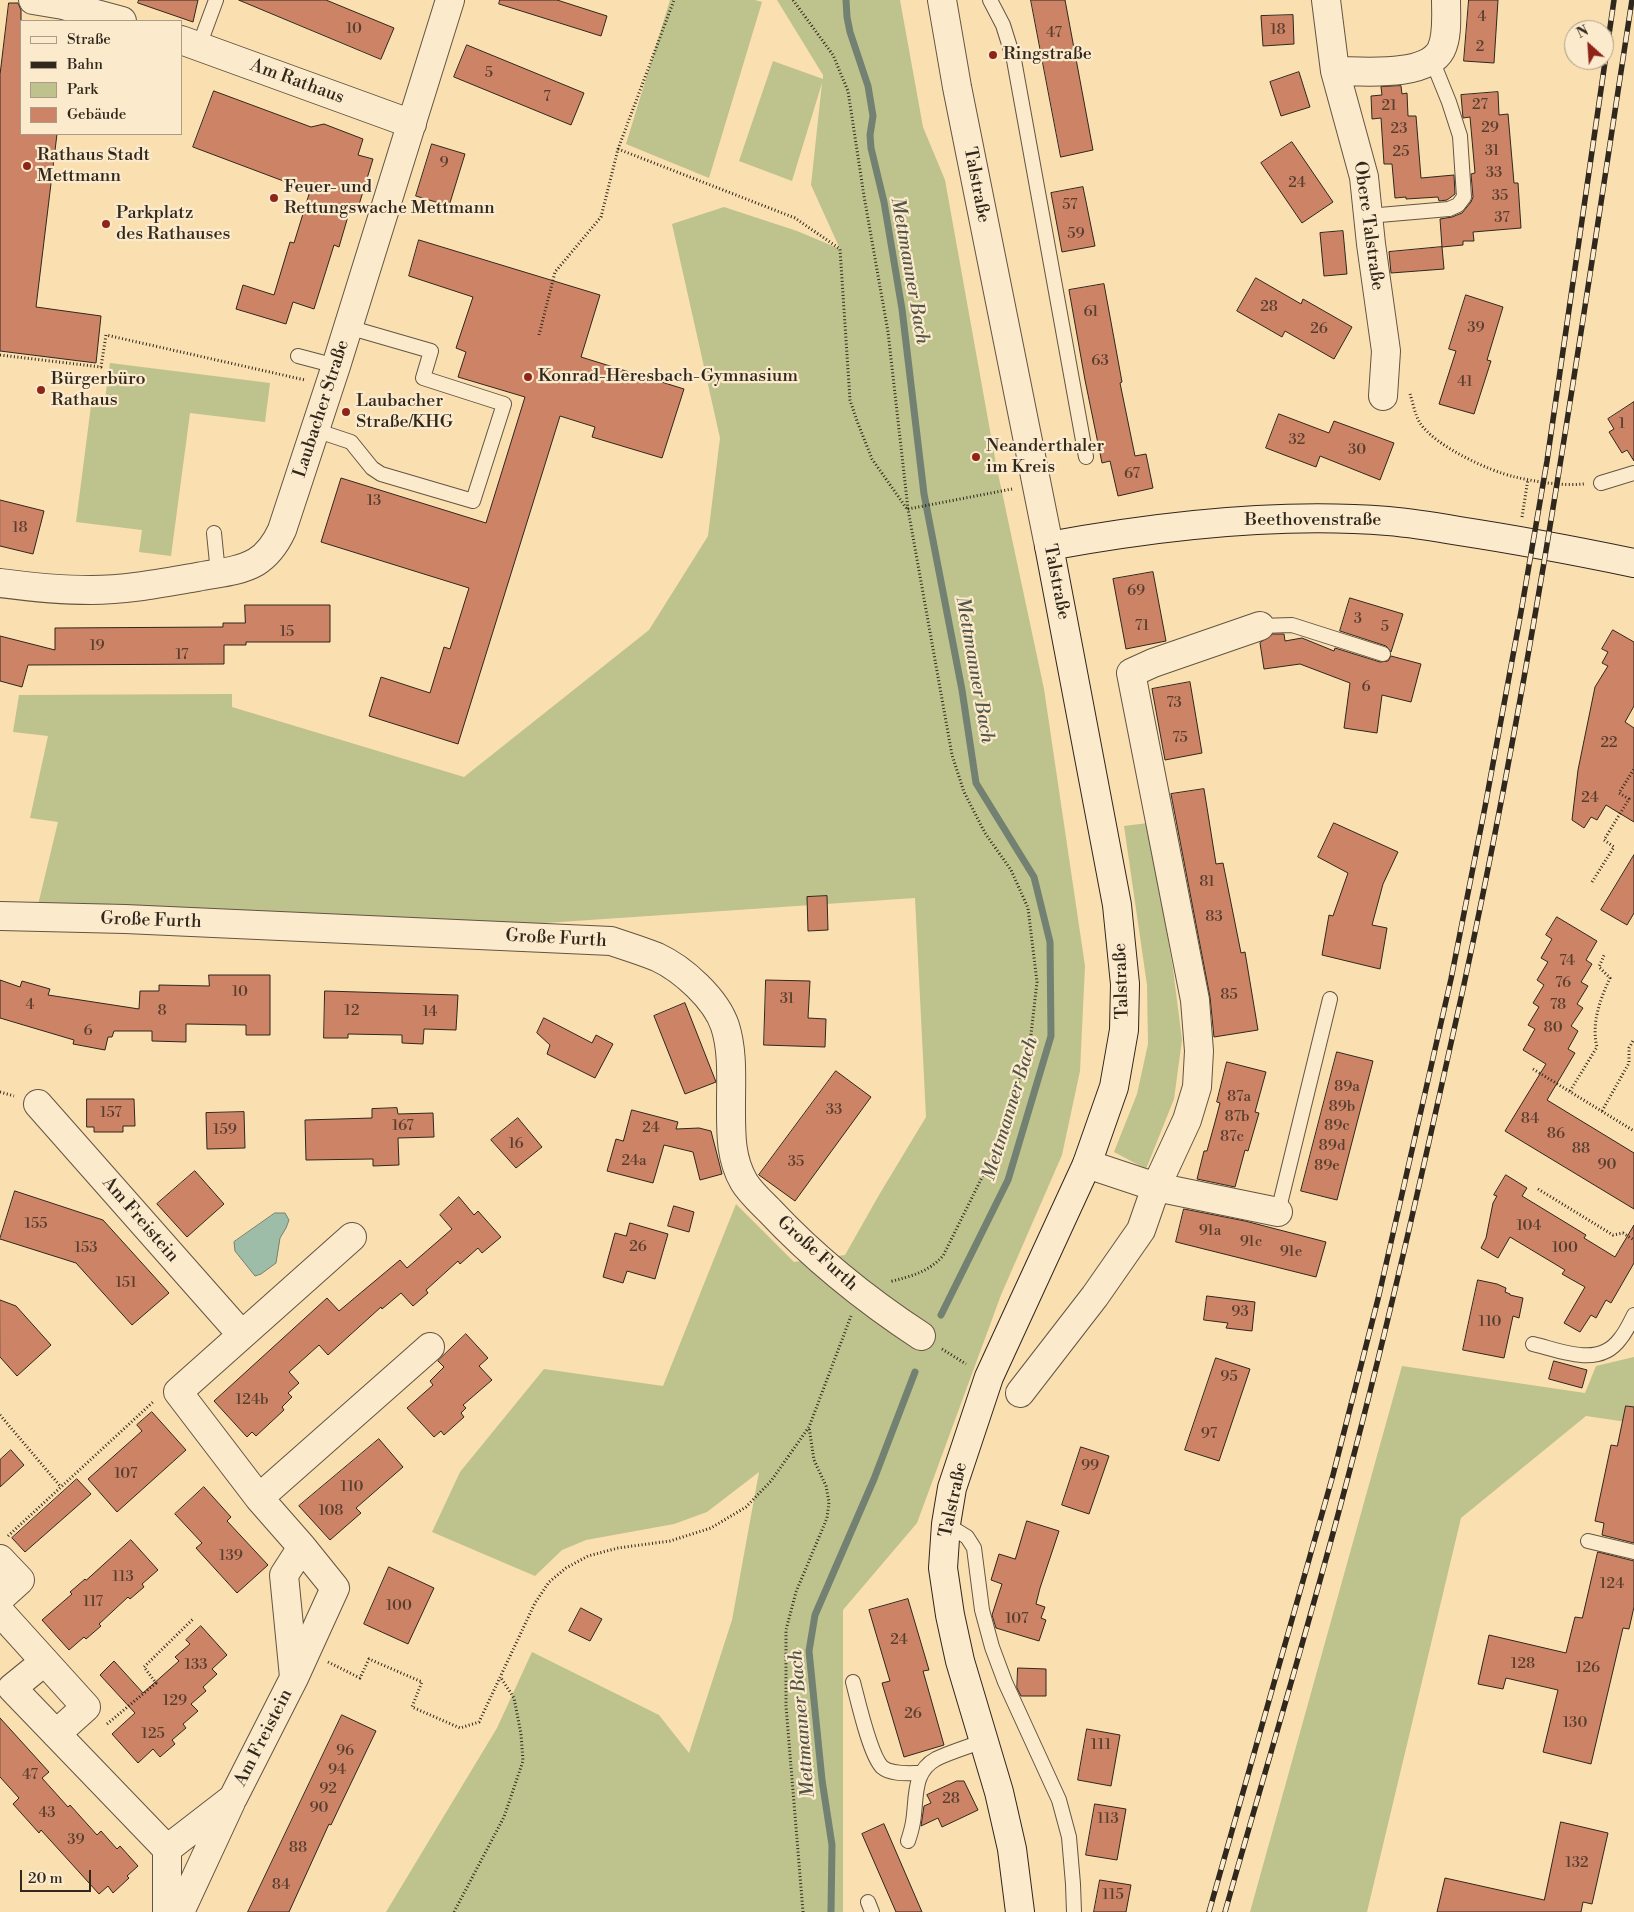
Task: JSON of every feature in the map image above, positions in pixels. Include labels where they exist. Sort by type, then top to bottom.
[{"type":"street","points":[[34,0],[106,19]]},
{"type":"street","name":"Laubacher Straße","points":[[0,583],[29,587],[92,590],[144,586],[238,569],[255,562],[276,543],[333,376],[450,0]]},
{"type":"street","name":"Talstraße","points":[[942,0],[957,87],[1037,484],[1117,905],[1125,984],[1124,1030],[1114,1087],[1087,1164],[989,1377],[952,1488],[946,1524],[943,1568],[950,1614],[960,1661],[999,1792],[1012,1849],[1020,1912]]},
{"type":"street","name":"Obere Talstraße","points":[[1326,0],[1334,71],[1364,178],[1386,351],[1383,396]]},
{"type":"street","points":[[1334,71],[1400,70],[1420,66],[1432,60],[1440,51],[1444,39],[1446,0]]},
{"type":"street","name":"Am Rathaus","points":[[190,43],[412,124]]},
{"type":"street","name":"Beethovenstraße","points":[[1049,546],[1112,535],[1230,522],[1326,518],[1389,521],[1518,540],[1634,563]]},
{"type":"street","points":[[1020,1393],[1095,1296],[1141,1230],[1156,1187],[1187,1120],[1197,1087],[1199,1051],[1195,1000],[1131,673],[1153,663],[1260,626]]},
{"type":"street","name":"Große Furth","points":[[0,916],[125,919],[611,941],[658,958],[692,980],[711,1002],[724,1025],[730,1047],[732,1074],[731,1145],[736,1166],[745,1184],[791,1233],[860,1293],[921,1336]]},
{"type":"street","name":"Am Freistein","points":[[38,1104],[242,1336]]},
{"type":"street","points":[[1087,1164],[1156,1187],[1278,1212]]},
{"type":"street","name":"Am Freistein","points":[[180,1912],[233,1798],[294,1678],[335,1588],[259,1498],[178,1392],[352,1237]]},
{"type":"street","points":[[259,1498],[430,1347]]},
{"type":"street","name":"Am Freistein","points":[[294,1678],[284,1575],[302,1547]]},
{"type":"street","points":[[0,1598],[20,1580],[3,1548]]},
{"type":"street","points":[[0,1612],[86,1707],[56,1734]]},
{"type":"street","points":[[44,1662],[6,1693],[56,1734],[167,1849],[168,1912]]},
{"type":"street","name":"Am Freistein","points":[[167,1849],[233,1798]]},
{"type":"lane","points":[[190,43],[216,0]]},
{"type":"lane","points":[[990,0],[1003,25],[1014,60],[1086,457]]},
{"type":"lane","points":[[1368,216],[1449,209],[1458,205],[1464,197],[1460,136],[1432,60]]},
{"type":"lane","points":[[315,430],[350,442],[372,468],[381,474],[473,501],[504,404],[423,378],[431,351],[348,327]]},
{"type":"lane","points":[[298,356],[333,376]]},
{"type":"lane","points":[[1601,483],[1634,473]]},
{"type":"lane","points":[[214,533],[218,573]]},
{"type":"lane","points":[[1260,626],[1292,625],[1383,654]]},
{"type":"lane","points":[[1278,1212],[1330,999]]},
{"type":"lane","points":[[1533,1344],[1584,1356],[1603,1354],[1620,1340],[1634,1315]]},
{"type":"lane","points":[[946,1524],[967,1537],[974,1548],[982,1610],[992,1647],[1005,1682],[1059,1800],[1068,1837],[1074,1912]]},
{"type":"lane","points":[[1588,1541],[1634,1552]]},
{"type":"lane","points":[[852,1682],[874,1754],[882,1767],[890,1771],[920,1773]]},
{"type":"lane","points":[[908,1841],[920,1773],[928,1764],[936,1759],[983,1741]]},
{"type":"path","points":[[539,335],[555,272],[601,217],[618,150],[674,0]]},
{"type":"path","points":[[306,1652],[360,1678],[369,1658],[422,1682],[412,1706],[460,1728],[479,1722],[535,1603],[549,1582],[566,1568],[588,1556],[618,1548],[670,1541],[710,1528],[746,1507],[771,1481],[809,1427],[860,1293],[869,1287],[919,1274],[933,1266],[943,1256],[1004,1133],[1030,1043],[1037,982],[1028,908],[1011,870],[985,833],[964,792],[952,755],[908,509],[888,332],[848,91],[833,55],[793,0]]},
{"type":"path","points":[[618,150],[795,218],[840,249],[850,400],[872,459],[908,509]]},
{"type":"path","points":[[0,355],[101,367],[106,335],[333,376]]},
{"type":"path","points":[[1408,385],[1418,418],[1425,430],[1436,440],[1456,452],[1514,477],[1572,485],[1601,483]]},
{"type":"path","points":[[1518,540],[1528,479]]},
{"type":"path","points":[[908,509],[1037,484]]},
{"type":"path","points":[[1592,882],[1614,847],[1604,840],[1629,799],[1619,793],[1634,769]]},
{"type":"path","points":[[1570,1091],[1597,1047],[1594,1034],[1604,992],[1610,978],[1600,966],[1605,953]]},
{"type":"path","points":[[1602,1111],[1629,1063],[1629,1048],[1634,1040]]},
{"type":"path","points":[[1533,1069],[1634,1131]]},
{"type":"path","points":[[1538,1189],[1612,1235],[1623,1233],[1634,1240]]},
{"type":"path","points":[[921,1336],[951,1356],[989,1377]]},
{"type":"path","points":[[0,1415],[61,1487]]},
{"type":"path","points":[[3,1548],[61,1487],[136,1417]]},
{"type":"path","points":[[803,1912],[786,1706],[786,1630],[796,1592],[827,1518],[829,1502],[826,1486],[814,1460],[809,1427]]},
{"type":"path","points":[[104,1727],[156,1683],[144,1667],[194,1618]]},
{"type":"path","points":[[454,1912],[504,1817],[523,1761],[521,1734],[514,1698],[500,1678]]},
{"type":"green space","points":[[670,0],[755,0],[762,2],[709,178],[626,144]]},
{"type":"green space","points":[[777,0],[900,0],[923,127],[945,180],[996,464],[1044,689],[1085,966],[1080,1071],[1062,1155],[1001,1295],[917,1523],[843,1610],[843,1912],[386,1912],[497,1728],[532,1652],[659,1715],[689,1753],[732,1620],[759,1472],[707,1512],[674,1524],[586,1540],[562,1550],[535,1576],[432,1532],[460,1472],[544,1369],[663,1386],[736,1204],[794,1262],[845,1255],[926,1117],[915,898],[530,924],[38,905],[58,822],[30,818],[48,736],[13,732],[19,695],[232,694],[232,707],[464,777],[649,630],[708,536],[720,438],[672,224],[724,207],[797,231],[840,249],[811,185],[822,83],[792,181],[739,161],[773,61],[823,79],[823,75]]},
{"type":"green space","points":[[110,363],[270,383],[265,422],[190,413],[171,556],[139,552],[142,530],[76,522],[92,398],[105,399]]},
{"type":"green space","points":[[1148,823],[1173,969],[1182,1040],[1174,1099],[1146,1169],[1114,1152],[1137,1094],[1148,1044],[1147,985],[1124,826]]},
{"type":"green space","points":[[1634,1357],[1634,1423],[1586,1416],[1461,1518],[1367,1912],[1250,1912],[1402,1366],[1585,1393],[1596,1366]]},
{"type":"shaded area","points":[[275,1213],[285,1213],[289,1220],[280,1238],[276,1263],[255,1276],[235,1251],[234,1242]]},
{"type":"building","points":[[139,0],[198,0],[193,22],[138,3]]},
{"type":"building","points":[[239,0],[326,0],[394,28],[381,59]]},
{"type":"building","points":[[500,0],[557,0],[607,16],[601,36],[499,4]]},
{"type":"building","points":[[1031,0],[1065,0],[1093,150],[1061,157]]},
{"type":"building","points":[[1469,0],[1498,0],[1494,63],[1464,61]]},
{"type":"building","name":"Rathaus Stadt Mettmann","points":[[9,3],[18,3],[21,10],[20,135],[57,135],[36,307],[101,316],[96,363],[0,351],[0,75]]},
{"type":"building","points":[[1293,15],[1294,44],[1263,46],[1261,16]]},
{"type":"building","points":[[467,45],[584,93],[571,125],[454,77]]},
{"type":"building","points":[[1299,72],[1310,107],[1281,116],[1270,82]]},
{"type":"building","points":[[1401,86],[1402,94],[1407,93],[1408,116],[1416,116],[1421,178],[1454,175],[1455,194],[1447,200],[1439,201],[1438,197],[1395,198],[1392,164],[1384,164],[1381,118],[1372,119],[1371,96],[1382,95],[1381,87]]},
{"type":"building","points":[[214,91],[311,127],[324,124],[363,139],[358,155],[373,159],[358,208],[351,206],[339,247],[334,245],[314,309],[293,302],[286,324],[236,309],[243,285],[274,295],[290,242],[294,243],[310,191],[193,147]]},
{"type":"building","points":[[1498,92],[1499,115],[1508,114],[1514,183],[1518,183],[1521,228],[1473,232],[1474,241],[1463,241],[1463,245],[1442,247],[1440,219],[1462,213],[1473,197],[1471,174],[1475,173],[1470,117],[1463,118],[1461,95]]},
{"type":"building","points":[[1292,142],[1333,202],[1302,223],[1261,163]]},
{"type":"building","points":[[432,144],[465,154],[449,206],[416,196]]},
{"type":"building","points":[[1083,187],[1095,246],[1062,252],[1051,193]]},
{"type":"building","points":[[1343,231],[1347,274],[1324,276],[1320,233]]},
{"type":"building","points":[[419,240],[600,295],[581,357],[684,389],[662,458],[592,437],[595,427],[560,416],[458,744],[369,716],[381,677],[430,693],[444,647],[450,649],[469,588],[321,542],[341,478],[486,523],[525,397],[458,377],[466,352],[456,348],[473,297],[409,276]]},
{"type":"building","points":[[1442,247],[1444,269],[1391,273],[1389,252]]},
{"type":"building","points":[[1256,278],[1301,304],[1303,299],[1352,327],[1334,359],[1285,331],[1282,337],[1237,311]]},
{"type":"building","points":[[1104,284],[1122,382],[1120,383],[1135,456],[1146,454],[1153,488],[1118,496],[1110,461],[1102,463],[1069,290]]},
{"type":"building","points":[[1466,295],[1503,307],[1487,360],[1491,361],[1474,414],[1439,404],[1456,351],[1449,349]]},
{"type":"building","points":[[1634,402],[1634,461],[1627,450],[1622,453],[1609,432],[1614,429],[1608,419]]},
{"type":"building","points":[[1279,414],[1329,433],[1334,421],[1394,443],[1380,480],[1320,456],[1316,467],[1266,448]]},
{"type":"building","points":[[0,500],[44,511],[33,554],[0,546]]},
{"type":"building","points":[[1153,572],[1166,641],[1126,649],[1113,579]]},
{"type":"building","points":[[1350,598],[1403,614],[1391,652],[1386,646],[1340,631]]},
{"type":"building","points":[[245,605],[330,605],[330,642],[246,642],[246,645],[224,645],[224,664],[28,665],[22,687],[0,681],[0,636],[55,650],[55,628],[223,627],[223,623],[245,623]]},
{"type":"building","points":[[1613,630],[1634,642],[1634,706],[1625,722],[1634,728],[1634,822],[1606,805],[1597,820],[1591,817],[1584,828],[1572,820],[1578,770],[1595,687],[1608,666],[1602,663],[1608,652],[1602,649]]},
{"type":"building","points":[[1273,634],[1284,634],[1285,641],[1302,638],[1334,651],[1335,648],[1380,662],[1388,661],[1391,656],[1421,664],[1411,702],[1382,695],[1377,733],[1344,728],[1350,683],[1300,664],[1264,669],[1260,643]]},
{"type":"building","points":[[1190,682],[1202,753],[1165,760],[1152,689]]},
{"type":"building","points":[[1204,789],[1216,864],[1223,863],[1241,953],[1245,952],[1258,1030],[1214,1037],[1210,997],[1171,794]]},
{"type":"building","points":[[1334,823],[1398,852],[1383,884],[1372,925],[1387,928],[1380,969],[1322,955],[1329,915],[1333,916],[1348,873],[1318,857]]},
{"type":"building","points":[[1634,855],[1634,913],[1627,925],[1601,910]]},
{"type":"building","points":[[827,896],[828,930],[808,931],[807,897]]},
{"type":"building","points":[[1557,917],[1597,941],[1586,960],[1592,964],[1581,982],[1588,986],[1577,1004],[1583,1008],[1571,1026],[1578,1031],[1568,1049],[1575,1053],[1547,1100],[1634,1153],[1634,1209],[1505,1131],[1546,1064],[1523,1050],[1535,1029],[1528,1025],[1539,1007],[1533,1003],[1544,985],[1537,980],[1548,962],[1541,958],[1552,939],[1546,935]]},
{"type":"building","points":[[209,975],[270,975],[270,1035],[246,1035],[246,1025],[186,1024],[186,1042],[152,1041],[152,1031],[114,1031],[112,1037],[108,1037],[105,1050],[73,1044],[74,1040],[0,1018],[0,980],[20,987],[22,981],[50,989],[48,995],[139,1009],[140,991],[159,991],[159,985],[209,986]]},
{"type":"building","points":[[766,980],[810,981],[808,1018],[826,1019],[825,1047],[764,1045]]},
{"type":"building","points":[[325,991],[458,995],[456,1030],[424,1029],[423,1044],[402,1043],[402,1035],[348,1034],[348,1038],[324,1038]]},
{"type":"building","points":[[685,1003],[716,1082],[685,1094],[654,1016]]},
{"type":"building","points":[[544,1018],[592,1043],[596,1035],[613,1044],[595,1078],[547,1054],[550,1045],[537,1033]]},
{"type":"building","points":[[1337,1052],[1373,1061],[1337,1200],[1301,1191]]},
{"type":"building","points":[[1227,1062],[1266,1072],[1255,1112],[1259,1113],[1248,1151],[1245,1150],[1235,1187],[1197,1179],[1220,1103],[1217,1102]]},
{"type":"building","points":[[836,1071],[871,1097],[795,1201],[759,1175]]},
{"type":"building","points":[[87,1099],[134,1099],[135,1126],[123,1126],[123,1132],[94,1132],[94,1127],[87,1127]]},
{"type":"building","points":[[397,1108],[398,1114],[433,1113],[434,1137],[398,1138],[399,1165],[373,1166],[373,1159],[306,1160],[305,1120],[372,1118],[372,1109]]},
{"type":"building","points":[[632,1110],[678,1122],[676,1129],[699,1128],[711,1131],[722,1174],[700,1180],[693,1152],[664,1145],[653,1183],[607,1171],[616,1139],[623,1141]]},
{"type":"building","points":[[244,1112],[245,1148],[207,1149],[206,1113]]},
{"type":"building","points":[[518,1118],[542,1147],[516,1168],[491,1140]]},
{"type":"building","points":[[195,1171],[224,1204],[187,1237],[157,1204]]},
{"type":"building","points":[[1506,1175],[1527,1188],[1522,1196],[1586,1235],[1584,1238],[1615,1257],[1634,1225],[1634,1263],[1611,1303],[1606,1300],[1596,1318],[1591,1315],[1580,1332],[1564,1323],[1585,1287],[1562,1274],[1565,1270],[1510,1237],[1498,1258],[1481,1248],[1486,1238],[1493,1203],[1497,1196],[1494,1195]]},
{"type":"building","points":[[15,1191],[103,1220],[169,1293],[132,1325],[76,1263],[0,1239]]},
{"type":"building","points":[[459,1197],[474,1215],[478,1211],[501,1237],[482,1253],[478,1248],[460,1264],[458,1261],[426,1290],[428,1293],[413,1306],[401,1293],[382,1309],[381,1307],[328,1355],[319,1345],[289,1372],[299,1383],[288,1393],[292,1397],[282,1407],[284,1410],[256,1436],[252,1432],[247,1437],[214,1401],[327,1298],[339,1311],[400,1260],[407,1268],[452,1229],[440,1215]]},
{"type":"building","points":[[674,1206],[694,1212],[689,1232],[668,1226]]},
{"type":"building","points":[[1184,1209],[1245,1221],[1326,1242],[1316,1277],[1176,1242]]},
{"type":"building","points":[[630,1223],[668,1234],[655,1279],[627,1271],[623,1283],[603,1277],[615,1233],[626,1236]]},
{"type":"building","points":[[1478,1280],[1497,1284],[1506,1288],[1505,1292],[1510,1295],[1523,1298],[1519,1318],[1513,1316],[1504,1358],[1463,1350]]},
{"type":"building","points":[[1207,1296],[1255,1302],[1252,1331],[1226,1328],[1228,1323],[1204,1320]]},
{"type":"building","points":[[0,1300],[16,1306],[51,1345],[17,1376],[0,1357]]},
{"type":"building","points":[[466,1334],[488,1358],[479,1366],[492,1380],[463,1405],[466,1408],[461,1413],[464,1417],[444,1435],[441,1431],[434,1437],[407,1408],[433,1385],[430,1381],[444,1367],[438,1361]]},
{"type":"building","points":[[1216,1358],[1250,1369],[1219,1461],[1185,1450]]},
{"type":"building","points":[[1554,1361],[1587,1370],[1582,1388],[1549,1379]]},
{"type":"building","points":[[1626,1406],[1634,1407],[1634,1543],[1602,1535],[1604,1523],[1595,1521],[1611,1445],[1617,1446]]},
{"type":"building","points":[[152,1412],[186,1450],[117,1512],[88,1479],[142,1431],[137,1425]]},
{"type":"building","points":[[379,1439],[403,1467],[356,1508],[361,1513],[330,1540],[299,1506]]},
{"type":"building","points":[[1081,1447],[1109,1456],[1089,1514],[1062,1505]]},
{"type":"building","points":[[11,1450],[24,1465],[0,1487],[0,1460]]},
{"type":"building","points":[[77,1479],[91,1494],[25,1552],[12,1538]]},
{"type":"building","points":[[204,1487],[231,1517],[227,1521],[268,1565],[237,1593],[196,1548],[202,1543],[175,1514]]},
{"type":"building","points":[[1027,1521],[1059,1531],[1036,1604],[1045,1607],[1041,1618],[1046,1620],[1039,1641],[996,1628],[992,1615],[1002,1584],[991,1580],[999,1554],[1015,1559]]},
{"type":"building","points":[[131,1540],[158,1570],[142,1584],[144,1587],[130,1599],[128,1597],[99,1624],[101,1626],[69,1650],[42,1620],[72,1594],[70,1592]]},
{"type":"building","points":[[1598,1552],[1634,1561],[1634,1607],[1629,1629],[1623,1628],[1591,1764],[1543,1752],[1558,1690],[1506,1678],[1503,1689],[1478,1684],[1489,1635],[1566,1653],[1575,1617],[1582,1618]]},
{"type":"building","points":[[389,1567],[434,1588],[408,1644],[364,1624]]},
{"type":"building","points":[[908,1599],[929,1670],[923,1671],[944,1745],[904,1757],[882,1683],[890,1681],[869,1610]]},
{"type":"building","points":[[581,1608],[602,1619],[590,1641],[569,1631]]},
{"type":"building","points":[[201,1626],[227,1655],[212,1669],[217,1674],[203,1687],[206,1691],[191,1704],[198,1711],[183,1724],[186,1728],[172,1740],[175,1744],[160,1757],[153,1749],[138,1763],[112,1734],[135,1713],[100,1675],[114,1661],[143,1693],[179,1661],[175,1657],[190,1644],[186,1640]]},
{"type":"building","points":[[1018,1668],[1046,1669],[1046,1696],[1021,1696],[1017,1688]]},
{"type":"building","points":[[342,1715],[376,1731],[331,1825],[329,1824],[289,1912],[248,1912]]},
{"type":"building","points":[[0,1718],[49,1772],[42,1778],[68,1807],[70,1805],[97,1835],[101,1831],[117,1849],[120,1846],[138,1866],[127,1876],[129,1878],[113,1893],[108,1886],[99,1894],[41,1830],[39,1833],[13,1804],[19,1798],[0,1777]]},
{"type":"building","points":[[1087,1729],[1120,1735],[1111,1786],[1078,1780]]},
{"type":"building","points":[[957,1781],[964,1781],[978,1810],[942,1827],[938,1818],[921,1826],[924,1806],[931,1803],[927,1795]]},
{"type":"building","points":[[1095,1804],[1126,1809],[1117,1860],[1086,1855]]},
{"type":"building","points":[[1561,1822],[1608,1833],[1592,1904],[1583,1902],[1581,1912],[1437,1912],[1445,1878],[1544,1900]]},
{"type":"building","points":[[884,1824],[922,1912],[896,1912],[862,1834]]},
{"type":"building","points":[[1100,1880],[1131,1885],[1126,1912],[1094,1912]]},
{"type":"waterway","name":"Mettmanner Bach","points":[[846,0],[850,32],[868,86],[873,116],[870,135],[871,148],[884,202],[902,309],[924,494],[962,690],[976,783],[1034,877],[1050,942],[1051,1036],[1008,1180],[941,1315]]},
{"type":"waterway","name":"Mettmanner Bach","points":[[831,1912],[832,1845],[822,1780],[809,1651],[815,1615],[874,1479],[915,1372]]},
{"type":"railway","points":[[1209,1912],[1333,1475],[1379,1295],[1451,979],[1485,807],[1547,461],[1614,0]]},
{"type":"railway","points":[[1225,1912],[1319,1586],[1364,1416],[1408,1233],[1463,989],[1489,866],[1534,620],[1575,372],[1632,0]]},
{"type":"place","name":"Ringstraße","points":[[993,55]]},
{"type":"place","name":"Rathaus Stadt Mettmann","points":[[27,166]]},
{"type":"place","name":"Feuer- und Rettungswache Mettmann","points":[[274,198]]},
{"type":"place","name":"Parkplatz des Rathauses","points":[[106,224]]},
{"type":"place","name":"Konrad-Heresbach-Gymnasium","points":[[528,377]]},
{"type":"place","name":"Bürgerbüro Rathaus","points":[[41,390]]},
{"type":"place","name":"Laubacher Straße/KHG","points":[[346,412]]},
{"type":"place","name":"Neanderthaler im Kreis","points":[[976,457]]}]
